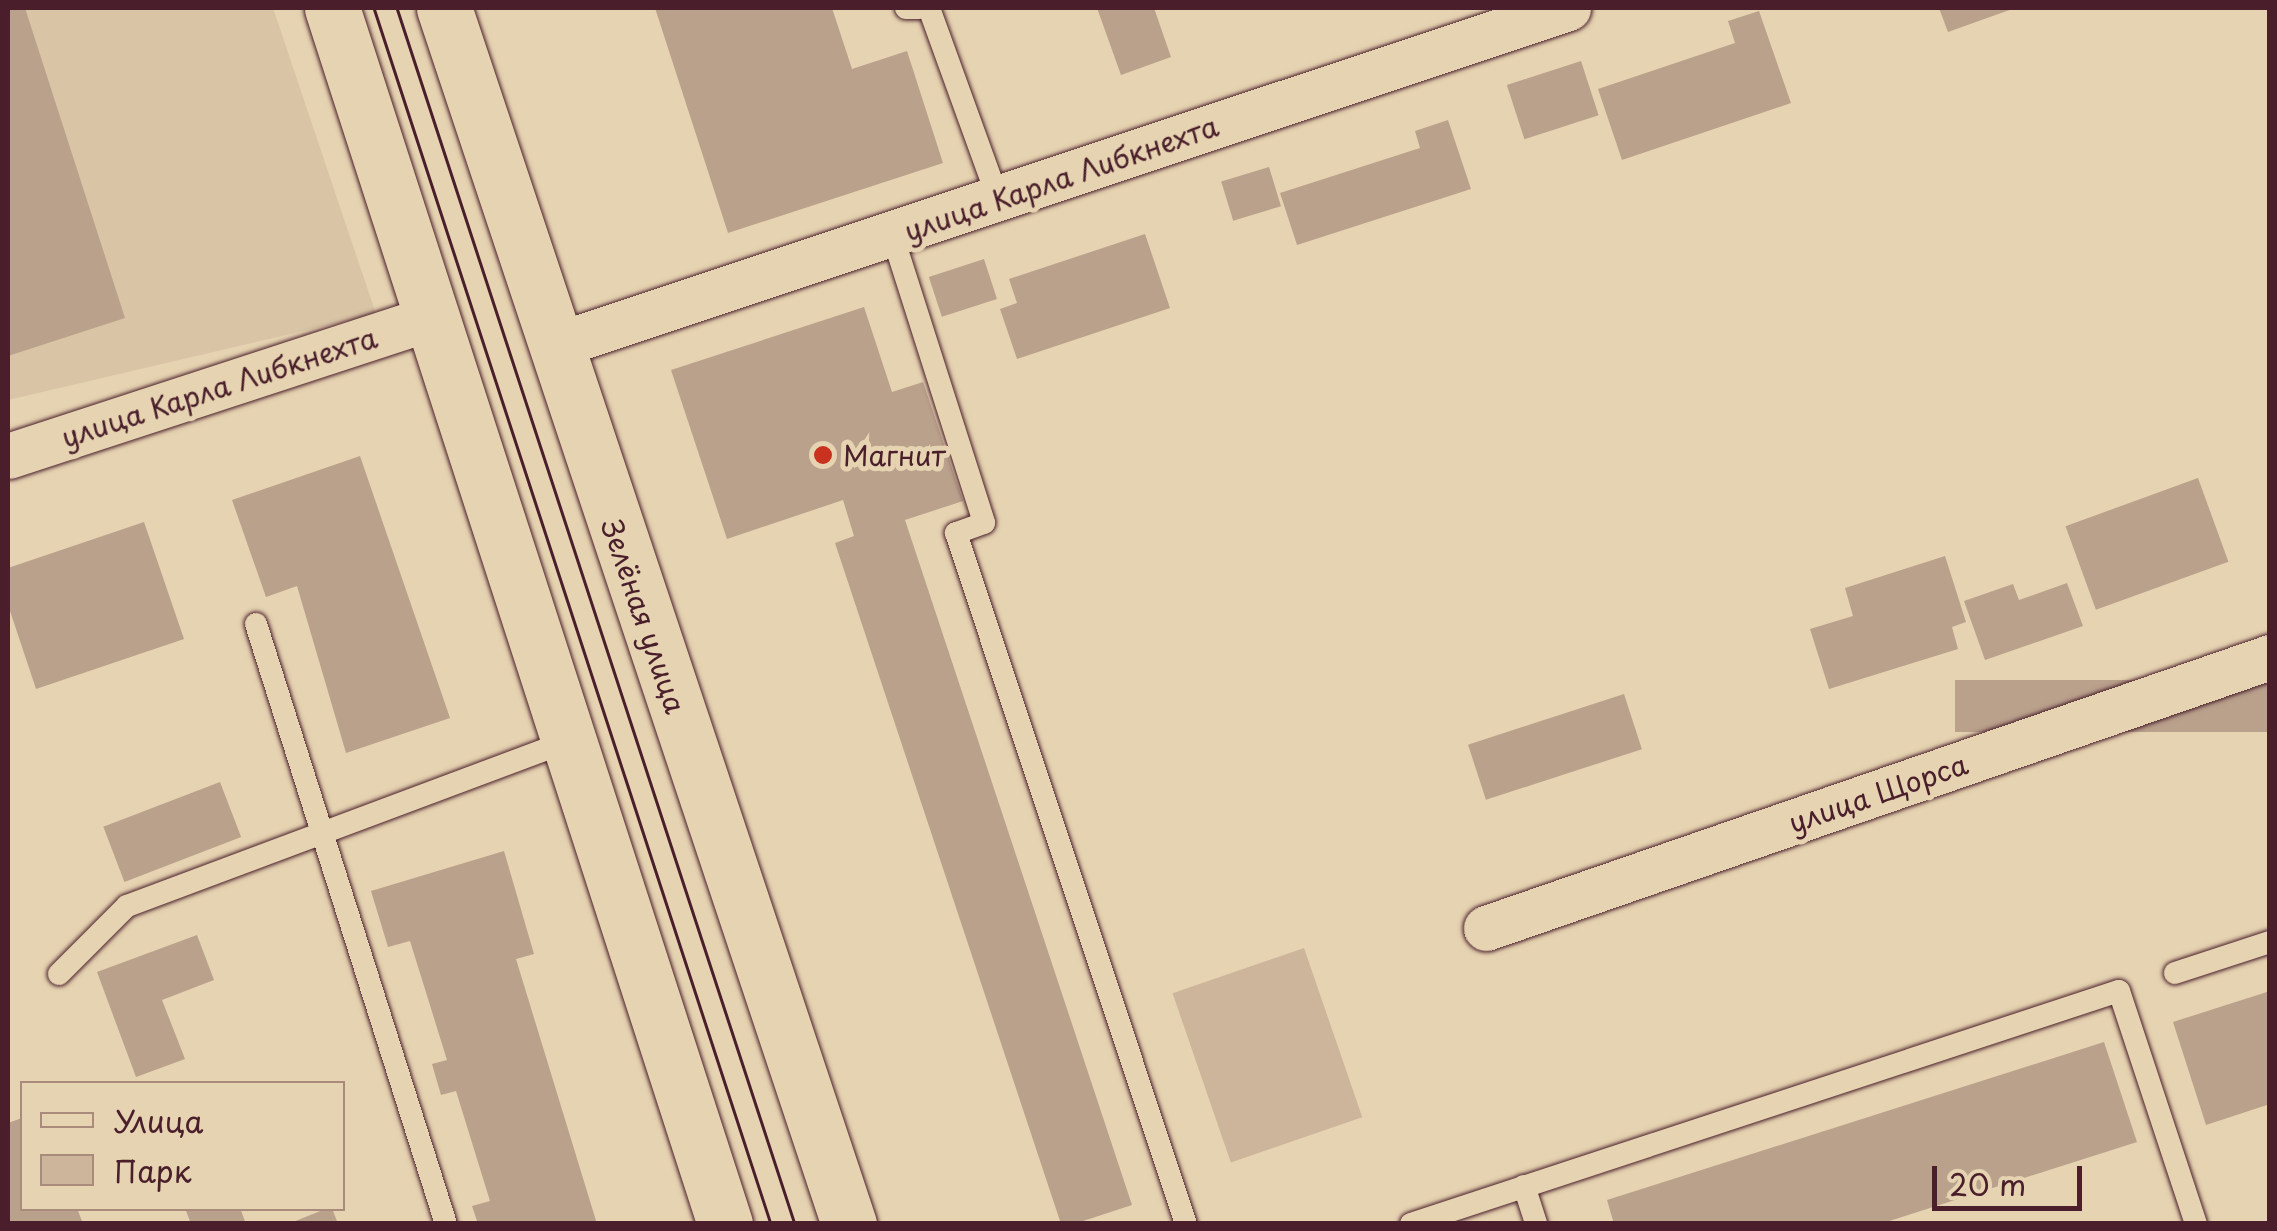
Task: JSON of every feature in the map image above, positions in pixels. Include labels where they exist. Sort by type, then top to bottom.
[{"type":"street","points":[[332,8],[725,1224]]},
{"type":"street","name":"Зелёная улица","points":[[444,8],[849,1224]]},
{"type":"street","name":"улица Карла Либкнехта","points":[[554,346],[1568,8]]},
{"type":"street","name":"улица Карла Либкнехта","points":[[8,456],[430,318]]},
{"type":"street","name":"улица Щорса","points":[[1486,928],[2270,657]]},
{"type":"lane","points":[[906,8],[919,8]]},
{"type":"lane","points":[[929,8],[998,199]]},
{"type":"lane","points":[[892,234],[984,523],[956,533],[1186,1224]]},
{"type":"lane","points":[[256,624],[446,1224]]},
{"type":"lane","points":[[58,974],[127,906],[571,740]]},
{"type":"lane","points":[[2175,973],[2270,942]]},
{"type":"lane","points":[[1410,1224],[2119,992],[2196,1224]]},
{"type":"lane","points":[[1524,1186],[1536,1224]]},
{"type":"shaded area","points":[[8,8],[273,8],[376,314],[8,400]]},
{"type":"green space","points":[[1304,948],[1362,1117],[1231,1163],[1173,993]]},
{"type":"building","points":[[8,8],[25,8],[125,318],[8,356]]},
{"type":"building","points":[[655,8],[832,8],[852,69],[907,51],[943,163],[728,233]]},
{"type":"building","points":[[1097,8],[1154,8],[1171,57],[1121,75]]},
{"type":"building","points":[[1939,8],[2015,8],[1948,32]]},
{"type":"building","points":[[1759,11],[1791,103],[1622,160],[1598,89],[1735,43],[1728,21]]},
{"type":"building","points":[[1581,61],[1599,115],[1524,139],[1507,85]]},
{"type":"building","points":[[1448,120],[1471,189],[1297,245],[1280,193],[1420,148],[1415,131]]},
{"type":"building","points":[[1269,167],[1281,206],[1233,221],[1221,182]]},
{"type":"building","points":[[1145,234],[1170,308],[1017,359],[1000,309],[1017,303],[1009,279]]},
{"type":"building","points":[[984,259],[997,299],[942,317],[929,277]]},
{"type":"building","points":[[864,307],[892,392],[923,382],[963,501],[905,520],[1132,1205],[1074,1224],[1061,1224],[835,543],[854,536],[843,500],[727,539],[671,370]]},
{"type":"building","points":[[360,456],[450,718],[346,753],[297,586],[266,597],[232,500]]},
{"type":"building","points":[[2198,478],[2228,562],[2096,610],[2066,526]]},
{"type":"building","points":[[144,522],[184,639],[36,689],[8,605],[8,568]]},
{"type":"building","points":[[1945,556],[1966,622],[1952,627],[1958,649],[1829,689],[1810,629],[1853,616],[1845,588]]},
{"type":"building","points":[[2067,583],[2083,626],[1985,660],[1964,601],[2013,584],[2019,600]]},
{"type":"building","points":[[1955,680],[2270,680],[2270,732],[1955,732]]},
{"type":"building","points":[[1624,694],[1642,749],[1486,800],[1468,745]]},
{"type":"building","points":[[220,782],[241,837],[124,882],[103,827]]},
{"type":"building","points":[[504,851],[534,954],[516,959],[597,1224],[478,1224],[472,1206],[490,1201],[456,1091],[441,1095],[432,1064],[447,1060],[410,941],[388,947],[371,891]]},
{"type":"building","points":[[197,935],[214,980],[162,1000],[185,1059],[136,1077],[97,972]]},
{"type":"building","points":[[2270,991],[2270,1104],[2206,1125],[2173,1022]]},
{"type":"building","points":[[2104,1042],[2137,1142],[1880,1224],[1614,1224],[1607,1200]]},
{"type":"building","points":[[20,1119],[20,1211],[78,1211],[83,1224],[8,1224],[8,1123]]},
{"type":"building","points":[[186,1211],[241,1211],[246,1224],[191,1224]]},
{"type":"building","points":[[320,1211],[333,1211],[338,1224],[288,1224]]},
{"type":"tram line","points":[[374,8],[771,1224]]},
{"type":"tram line","points":[[397,8],[795,1224]]},
{"type":"place","name":"Магнит","points":[[823,455]]}]
